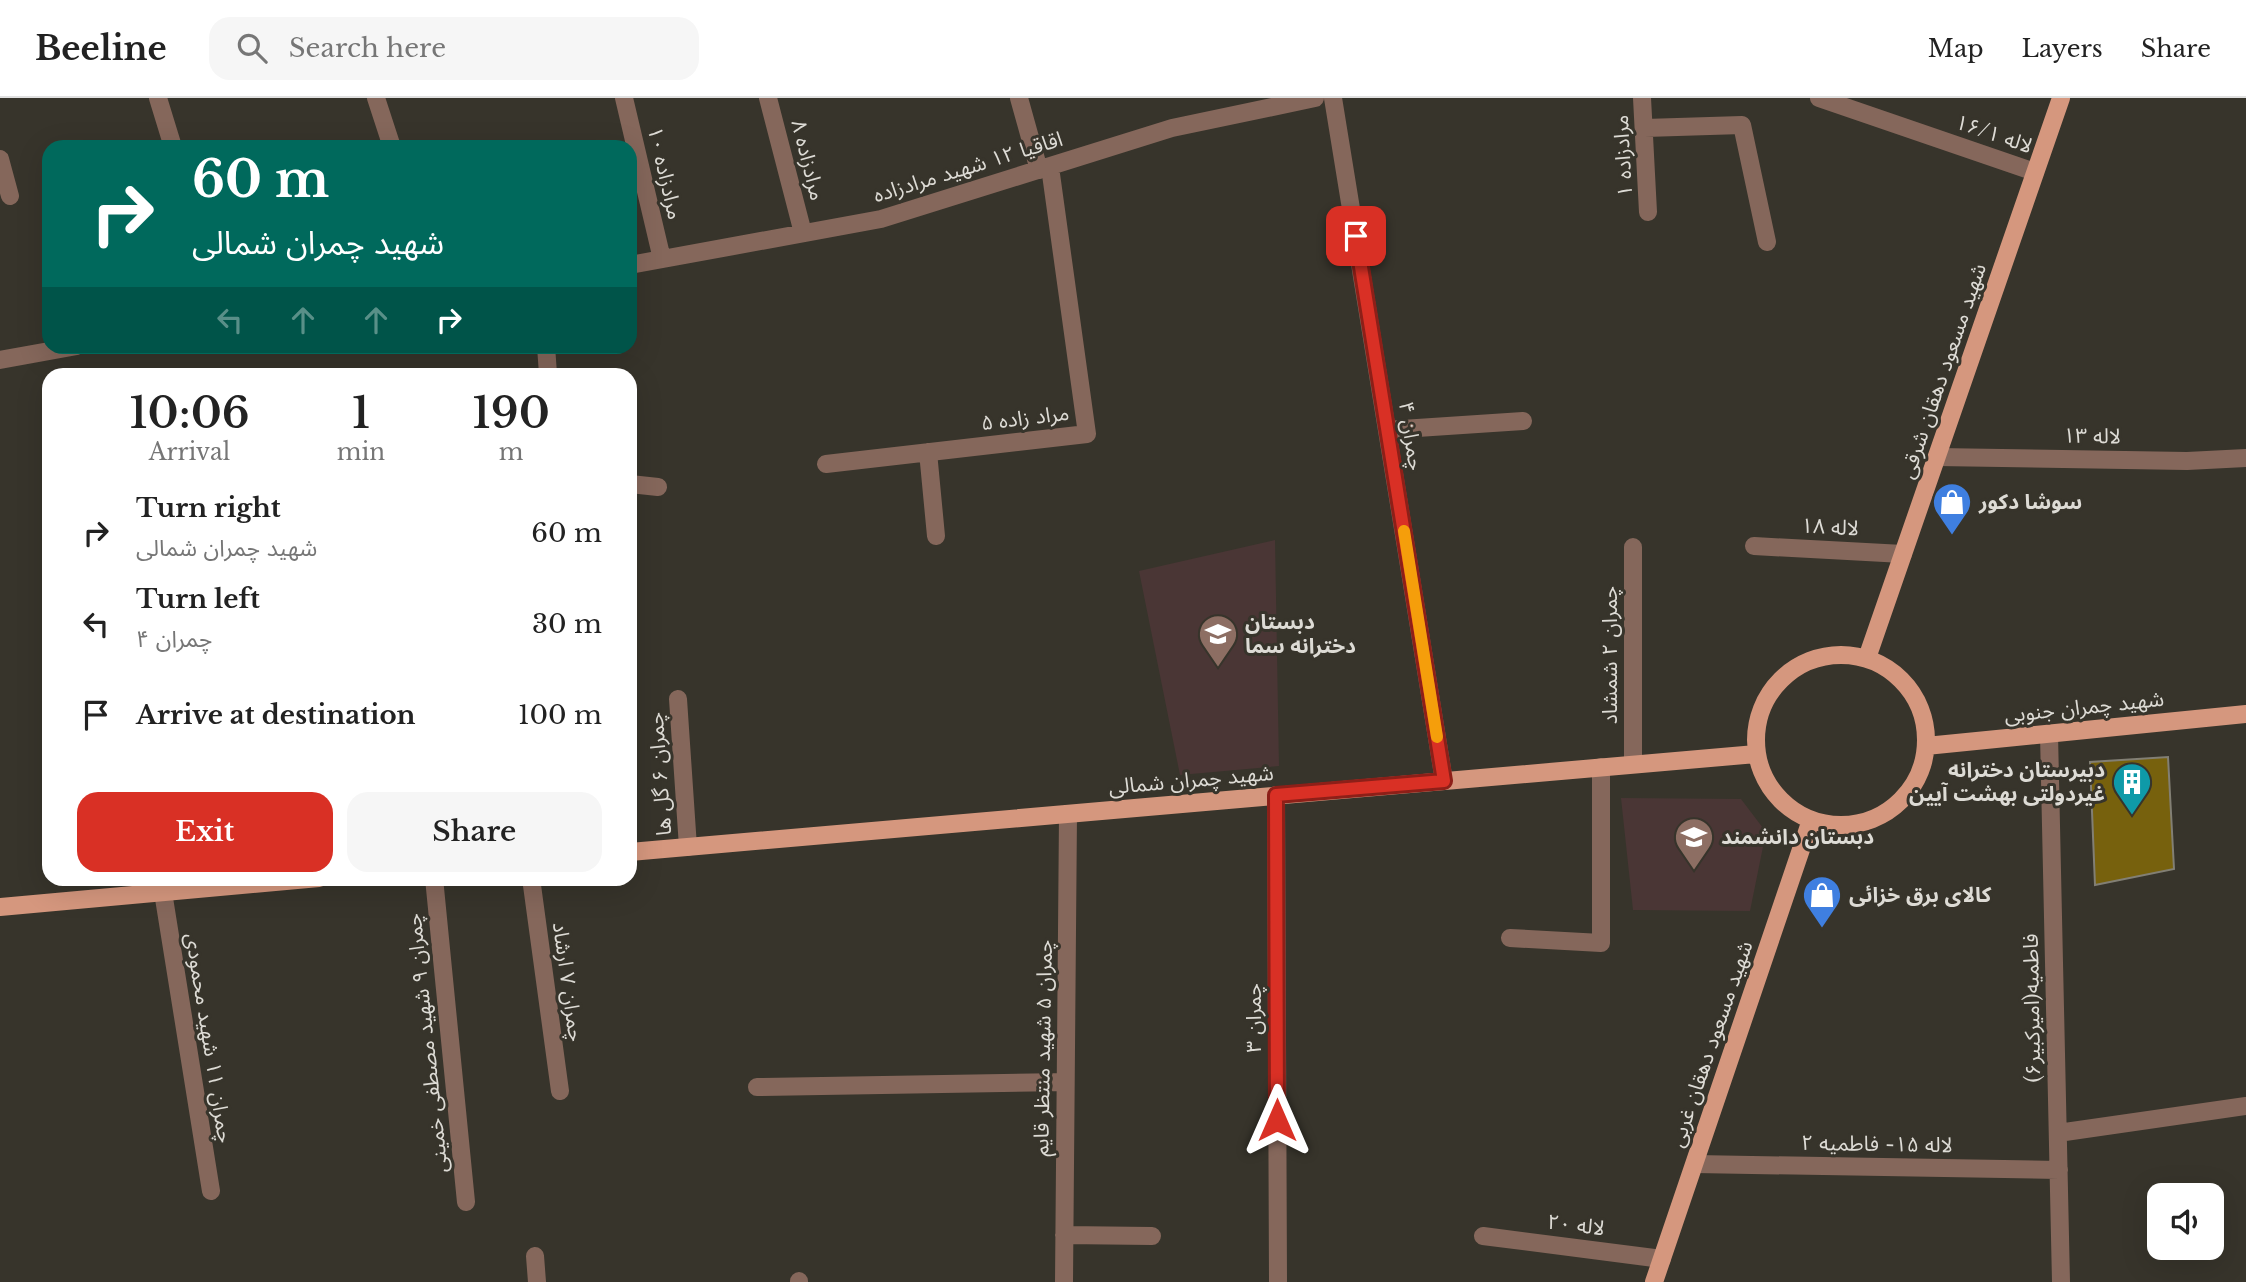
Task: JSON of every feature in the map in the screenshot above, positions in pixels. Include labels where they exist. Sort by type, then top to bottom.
[{"type":"main road","name":"شهید مسعود دهقان شرقی","points":[[1867,658],[2061,98]]},
{"type":"main road","points":[[1839,654],[1867,658],[1892,671],[1911,692],[1923,718],[1926,746],[1918,776],[1900,802],[1873,820],[1842,826],[1811,820],[1775,794],[1756,754],[1757,724],[1766,697],[1785,675],[1810,660],[1839,654]]},
{"type":"main road","name":"شهید چمران جنوبی","points":[[1926,746],[2246,714]]},
{"type":"main road","name":"شهید چمران شمالی","points":[[637,851],[1756,754]]},
{"type":"main road","name":"شهید مسعود دهقان غربی","points":[[1654,1282],[1811,820]]},
{"type":"main road","points":[[0,907],[230,886]]},
{"type":"street","points":[[158,98],[171,140]]},
{"type":"street","points":[[376,98],[390,140]]},
{"type":"street","name":"مرادزاده ۱۰","points":[[624,98],[634,140]]},
{"type":"street","name":"مرادزاده ۸","points":[[768,98],[803,233]]},
{"type":"street","points":[[1019,98],[1044,168]]},
{"type":"street","name":"اقاقیا ۱۲ شهید مرادزاده","points":[[637,264],[881,219],[1172,128],[1315,98]]},
{"type":"street","name":"چمران ۴","points":[[1333,98],[1444,781]]},
{"type":"street","name":"مرادزاده ۱","points":[[1642,98],[1648,212]]},
{"type":"street","name":"لاله ۱۶/۱","points":[[1819,98],[2035,172]]},
{"type":"street","points":[[1645,128],[1742,125],[1767,242]]},
{"type":"street","name":"مرادزاده ۱۰","points":[[637,153],[662,259]]},
{"type":"street","points":[[0,159],[10,196]]},
{"type":"street","name":"مراد زاده ۵","points":[[826,464],[1087,434],[1044,168]]},
{"type":"street","points":[[0,360],[42,352]]},
{"type":"street","points":[[1387,430],[1523,421]]},
{"type":"street","points":[[928,452],[936,536]]},
{"type":"street","name":"لاله ۱۳","points":[[1937,457],[2187,461],[2246,458]]},
{"type":"street","points":[[637,485],[658,487]]},
{"type":"street","name":"لاله ۱۸","points":[[1754,546],[1903,554]]},
{"type":"street","name":"چمران ۲ شمشاد","points":[[1633,547],[1633,764]]},
{"type":"street","name":"چمران ۶ گل ها","points":[[678,699],[688,847]]},
{"type":"street","name":"فاطمیه(امیرکبیر۶)","points":[[2049,734],[2061,1282]]},
{"type":"street","points":[[1510,938],[1601,943],[1601,767]]},
{"type":"street","name":"چمران ۳","points":[[1276,795],[1278,1282]]},
{"type":"street","name":"چمران ۵ شهید منتظر قایم","points":[[1064,1282],[1068,814]]},
{"type":"street","name":"چمران ۹ شهید مصطفی خمینی","points":[[435,886],[466,1202]]},
{"type":"street","name":"چمران ۷ ارشاد","points":[[532,886],[560,1091]]},
{"type":"street","name":"چمران ۱۱ شهید محمودی","points":[[163,892],[211,1191]]},
{"type":"street","points":[[757,1087],[1065,1082]]},
{"type":"street","points":[[2058,1133],[2246,1106]]},
{"type":"street","name":"لاله ۱۵- فاطمیه ۲","points":[[1695,1164],[2059,1170]]},
{"type":"street","points":[[1064,1235],[1152,1236]]},
{"type":"street","name":"لاله ۲۰","points":[[1483,1236],[1662,1259]]},
{"type":"street","points":[[535,1256],[537,1282]]},
{"type":"shaded area","name":"دبستان دخترانه سما","points":[[1275,540],[1279,766],[1180,775],[1139,571]]},
{"type":"shaded area","name":"دبستان دانشمند","points":[[1621,798],[1741,799],[1766,832],[1750,911],[1633,910]]},
{"type":"building","name":"دبیرستان دخترانه غیردولتی بهشت آیین","points":[[2168,757],[2174,869],[2095,885],[2090,762]]},
{"type":"slow traffic","points":[[1404,531],[1437,737]]},
{"type":"place","name":"سوشا دکور","points":[[1952,536]]},
{"type":"place","name":"دبستان دخترانه سما","points":[[1218,668]]},
{"type":"place","name":"دبیرستان دخترانه غیردولتی بهشت آیین","points":[[2132,816]]},
{"type":"place","name":"دبستان دانشمند","points":[[1694,871]]},
{"type":"place","name":"کالای برق خزائی","points":[[1822,929]]},
{"type":"route","points":[[1277,1120],[1276,795],[1444,781],[1356,236]]}]
